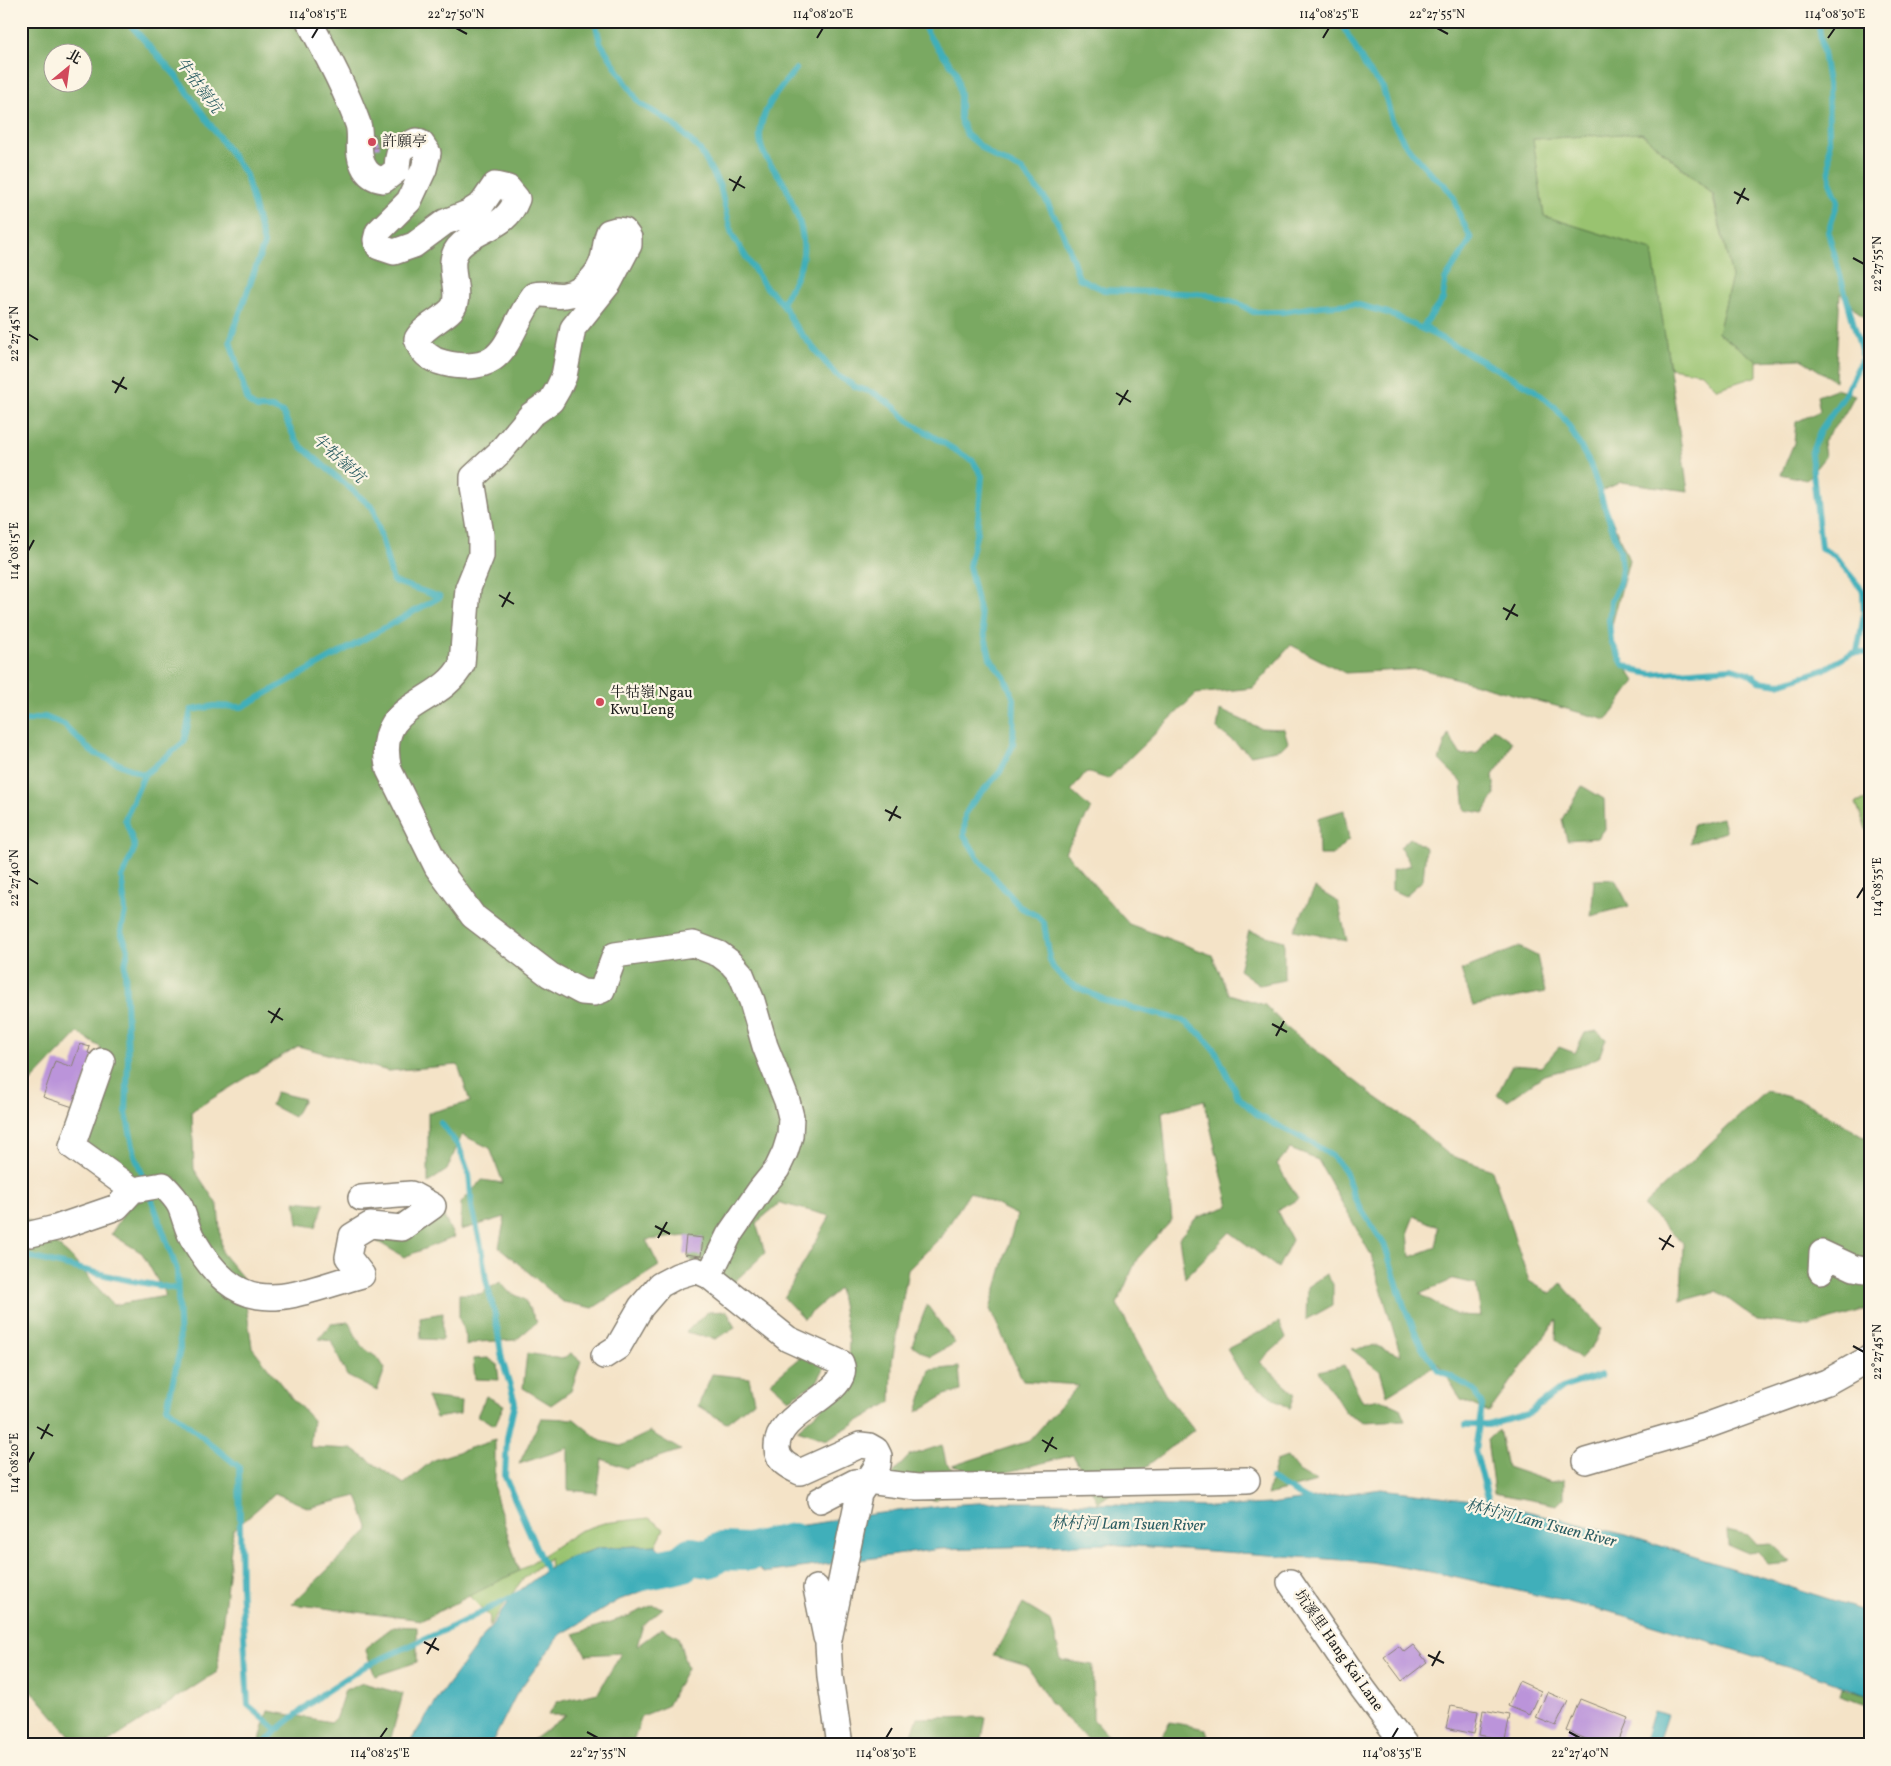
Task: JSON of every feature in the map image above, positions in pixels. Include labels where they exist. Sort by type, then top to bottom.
[{"type":"street","points":[[309,21],[337,73],[359,126],[358,154],[368,172],[378,179],[384,180],[391,176],[397,170],[398,153],[416,141],[421,143],[428,152],[424,169],[409,201],[402,211],[384,224],[378,232],[376,240],[379,247],[394,252],[414,244],[445,222],[468,213],[482,204],[495,185],[508,188],[516,199],[512,211],[501,222],[480,232],[460,245],[453,260],[456,303],[449,314],[432,322],[421,332],[417,339],[425,354],[434,361],[453,365],[476,366],[490,362],[502,350],[534,295],[541,293],[563,296],[572,294],[588,285],[599,268],[609,232],[616,230],[624,232],[629,238],[629,245],[609,283],[572,328],[564,376],[558,389],[550,401],[530,415],[499,453],[473,477],[481,535],[481,556],[468,588],[462,664],[457,674],[449,681],[408,708],[395,722],[387,738],[386,755],[393,778],[437,867],[468,910],[502,939],[550,975],[582,992],[594,993],[602,990],[615,955],[693,944],[719,954],[741,974],[752,1001],[765,1046],[787,1101],[791,1117],[790,1136],[777,1169],[729,1235],[709,1276]]},
{"type":"street","points":[[102,1061],[72,1146],[143,1188]]},
{"type":"street","points":[[31,1234],[56,1228],[117,1207],[143,1188],[163,1184],[179,1204],[193,1240],[215,1271],[234,1287],[247,1294],[275,1299],[362,1275],[348,1258],[352,1236],[370,1225],[402,1228],[433,1206],[411,1194],[361,1198]]},
{"type":"street","points":[[1821,1271],[1822,1253],[1854,1268],[1870,1271]]},
{"type":"street","points":[[604,1356],[618,1347],[641,1307],[660,1285],[677,1276],[696,1270],[709,1276],[788,1339],[836,1360],[843,1367],[842,1375],[832,1388],[785,1425],[777,1446],[777,1454],[783,1462],[800,1472],[860,1445],[869,1446],[876,1450],[879,1456],[878,1465],[861,1488],[830,1634],[830,1677],[840,1745]]},
{"type":"street","points":[[1586,1462],[1734,1416],[1827,1382],[1870,1358]]},
{"type":"street","points":[[820,1500],[855,1482],[867,1481],[917,1487],[1247,1480]]},
{"type":"street","name":"坑溪里 Hang Kai Lane","points":[[1290,1582],[1363,1689],[1405,1745]]},
{"type":"street","points":[[816,1588],[821,1621],[830,1634]]},
{"type":"green space","points":[[21,21],[1870,21],[1870,316],[1862,316],[1840,293],[1835,381],[1801,359],[1757,361],[1718,333],[1732,277],[1713,194],[1642,133],[1533,139],[1544,216],[1652,250],[1688,491],[1621,482],[1600,492],[1629,560],[1608,640],[1635,681],[1607,720],[1421,669],[1345,673],[1291,645],[1253,688],[1196,694],[1108,779],[1086,772],[1071,791],[1091,809],[1065,852],[1129,924],[1212,955],[1229,994],[1265,1005],[1287,1028],[1411,1122],[1449,1155],[1492,1170],[1529,1281],[1551,1294],[1561,1283],[1601,1329],[1593,1345],[1580,1359],[1556,1340],[1557,1319],[1489,1412],[1461,1400],[1439,1363],[1387,1395],[1380,1371],[1351,1349],[1377,1346],[1401,1356],[1371,1255],[1318,1160],[1290,1149],[1277,1164],[1298,1199],[1277,1211],[1292,1240],[1278,1268],[1230,1232],[1185,1278],[1179,1238],[1196,1218],[1229,1206],[1204,1100],[1162,1112],[1172,1220],[1137,1259],[1117,1304],[1165,1394],[1194,1430],[1098,1503],[1073,1455],[992,1476],[952,1466],[1029,1441],[1079,1385],[1023,1381],[990,1309],[1017,1215],[970,1192],[940,1238],[908,1270],[892,1361],[891,1402],[826,1440],[797,1430],[847,1386],[849,1341],[839,1289],[804,1319],[784,1298],[830,1216],[780,1203],[756,1223],[765,1253],[732,1284],[689,1259],[687,1236],[646,1240],[659,1266],[593,1308],[563,1302],[499,1247],[505,1217],[461,1230],[461,1203],[482,1180],[503,1183],[490,1148],[462,1135],[447,1170],[428,1183],[428,1113],[470,1102],[458,1065],[388,1071],[298,1046],[192,1111],[194,1169],[218,1206],[222,1253],[242,1277],[252,1347],[290,1396],[313,1420],[310,1447],[352,1449],[404,1484],[433,1460],[495,1440],[495,1493],[519,1571],[422,1620],[292,1604],[369,1530],[357,1496],[309,1508],[275,1493],[233,1531],[217,1672],[104,1745],[78,1745],[21,1678],[21,1214],[69,1255],[113,1305],[166,1296],[142,1253],[111,1234],[128,1207],[88,1144],[107,1076],[100,1047],[78,1033],[29,1084],[21,1089]],"holes":[[[1414,1216],[1438,1227],[1436,1247],[1410,1257],[1408,1231]],[[1454,1279],[1476,1284],[1481,1316],[1456,1315],[1420,1294]]]},
{"type":"green space","points":[[1641,133],[1712,194],[1732,277],[1718,333],[1757,361],[1757,376],[1717,389],[1702,373],[1670,368],[1651,250],[1544,216],[1533,139]]},
{"type":"green space","points":[[1836,389],[1855,395],[1844,415],[1823,441],[1825,457],[1806,480],[1781,474],[1794,443],[1796,422],[1820,411],[1817,396]]},
{"type":"green space","points":[[1220,710],[1260,728],[1284,729],[1288,742],[1281,749],[1251,755],[1217,729]]},
{"type":"green space","points":[[1493,728],[1512,742],[1506,757],[1493,775],[1495,794],[1484,813],[1465,810],[1462,782],[1439,760],[1448,734],[1461,755],[1478,753]]},
{"type":"green space","points":[[1582,786],[1604,799],[1605,829],[1598,838],[1567,840],[1562,819]]},
{"type":"green space","points":[[1870,799],[1870,839],[1856,803]]},
{"type":"green space","points":[[1344,810],[1349,839],[1333,855],[1319,855],[1318,818]]},
{"type":"green space","points":[[1722,818],[1726,832],[1690,843],[1693,825]]},
{"type":"green space","points":[[1410,838],[1426,848],[1423,880],[1405,896],[1392,890],[1392,870],[1411,865],[1400,847]]},
{"type":"green space","points":[[1615,879],[1629,906],[1591,916],[1594,880]]},
{"type":"green space","points":[[1315,888],[1338,902],[1347,941],[1294,930]]},
{"type":"green space","points":[[1249,931],[1284,941],[1284,980],[1260,985],[1239,970]]},
{"type":"green space","points":[[1519,947],[1537,956],[1545,992],[1473,1006],[1461,970]]},
{"type":"green space","points":[[1597,1031],[1606,1039],[1599,1057],[1579,1066],[1544,1075],[1508,1100],[1497,1095],[1512,1065],[1541,1067],[1559,1047],[1575,1053],[1585,1033]]},
{"type":"green space","points":[[1766,1091],[1801,1100],[1870,1140],[1870,1198],[1865,1201],[1870,1250],[1870,1309],[1810,1326],[1757,1320],[1717,1291],[1681,1301],[1683,1243],[1643,1206]]},
{"type":"green space","points":[[276,1092],[304,1099],[294,1117],[271,1105]]},
{"type":"green space","points":[[295,1201],[324,1204],[316,1227],[298,1224]]},
{"type":"green space","points":[[402,1212],[443,1215],[454,1237],[404,1257],[373,1239]]},
{"type":"green space","points":[[1326,1274],[1333,1284],[1333,1305],[1306,1320],[1307,1287]]},
{"type":"green space","points":[[500,1282],[509,1292],[524,1299],[537,1322],[516,1340],[478,1342],[466,1346],[466,1336],[459,1318],[459,1294],[480,1294]]},
{"type":"green space","points":[[927,1305],[955,1343],[930,1357],[912,1345]]},
{"type":"green space","points":[[727,1311],[735,1328],[715,1339],[686,1332],[707,1312]]},
{"type":"green space","points":[[443,1313],[442,1340],[421,1339],[420,1317]]},
{"type":"green space","points":[[349,1322],[361,1346],[379,1359],[385,1369],[377,1391],[347,1376],[331,1341],[319,1339],[331,1324]]},
{"type":"green space","points":[[1279,1322],[1286,1338],[1260,1362],[1295,1394],[1290,1409],[1244,1378],[1227,1349]]},
{"type":"green space","points":[[834,1349],[817,1382],[789,1399],[770,1382],[804,1354]]},
{"type":"green space","points":[[527,1353],[562,1359],[571,1353],[581,1361],[571,1391],[551,1405],[523,1388]]},
{"type":"green space","points":[[488,1358],[497,1364],[499,1380],[475,1379],[473,1359]]},
{"type":"green space","points":[[1344,1365],[1363,1402],[1380,1399],[1400,1408],[1405,1420],[1364,1422],[1345,1412],[1319,1371]]},
{"type":"green space","points":[[959,1367],[961,1391],[945,1395],[917,1412],[930,1370]]},
{"type":"green space","points":[[712,1374],[749,1378],[754,1401],[726,1423],[698,1406]]},
{"type":"green space","points":[[486,1396],[504,1405],[495,1425],[477,1416]]},
{"type":"green space","points":[[427,1397],[461,1401],[460,1414],[436,1418]]},
{"type":"green space","points":[[541,1418],[574,1419],[601,1441],[621,1446],[650,1432],[681,1450],[626,1468],[602,1459],[597,1493],[568,1490],[568,1448],[519,1464]]},
{"type":"green space","points":[[1499,1429],[1507,1467],[1551,1482],[1564,1480],[1564,1498],[1557,1505],[1494,1493],[1487,1440]]},
{"type":"green space","points":[[942,1445],[946,1463],[960,1477],[936,1500],[874,1494],[909,1456]]},
{"type":"green space","points":[[1287,1457],[1298,1471],[1317,1482],[1267,1495],[1276,1461]]},
{"type":"green space","points":[[649,1518],[664,1529],[656,1545],[599,1548],[568,1558],[550,1568],[549,1558],[522,1580],[489,1626],[490,1617],[468,1595],[519,1571],[579,1531],[604,1523]]},
{"type":"green space","points":[[1727,1530],[1748,1535],[1757,1545],[1772,1544],[1791,1562],[1768,1564],[1757,1553],[1749,1554],[1728,1545]]},
{"type":"green space","points":[[1023,1604],[1051,1621],[1061,1660],[1093,1665],[1093,1719],[1116,1745],[1094,1745],[1051,1704],[1027,1666],[993,1656]]},
{"type":"green space","points":[[653,1605],[663,1608],[643,1625],[637,1646],[662,1628],[678,1637],[687,1668],[667,1706],[642,1716],[632,1745],[526,1745],[566,1715],[548,1715],[557,1702],[598,1693],[621,1653],[586,1655],[574,1634],[626,1617]]},
{"type":"green space","points":[[394,1626],[417,1627],[417,1662],[375,1676],[365,1648]]},
{"type":"green space","points":[[363,1683],[403,1694],[389,1745],[263,1745],[260,1740],[268,1711],[331,1722],[336,1717],[345,1690]]},
{"type":"green space","points":[[1842,1688],[1870,1696],[1870,1706],[1840,1696]]},
{"type":"green space","points":[[986,1717],[981,1745],[908,1745],[918,1718]]},
{"type":"green space","points":[[1170,1722],[1206,1729],[1210,1745],[1156,1745]]},
{"type":"water","points":[[1381,1489],[1489,1502],[1626,1535],[1870,1612],[1870,1696],[1792,1668],[1615,1613],[1453,1576],[1371,1562],[1107,1544],[940,1549],[763,1573],[743,1552],[749,1534],[873,1514],[946,1505],[994,1502],[1046,1502],[1211,1507],[1270,1504]]},
{"type":"water","points":[[656,1545],[670,1567],[656,1586],[619,1600],[560,1635],[517,1693],[491,1745],[408,1745],[445,1688],[514,1595],[546,1570],[568,1558],[599,1548]]},
{"type":"water","points":[[1653,1711],[1668,1715],[1658,1745],[1643,1745]]},
{"type":"building","name":"許願亭","points":[[376,134],[380,147],[368,149],[365,137]]},
{"type":"building","points":[[80,1044],[90,1047],[88,1053],[94,1055],[76,1108],[43,1097],[55,1061],[72,1067]]},
{"type":"building","points":[[686,1236],[703,1238],[701,1256],[684,1254]]},
{"type":"building","points":[[1413,1645],[1427,1662],[1402,1681],[1384,1657],[1399,1646],[1404,1652]]},
{"type":"building","points":[[1519,1681],[1541,1691],[1530,1715],[1508,1706]]},
{"type":"building","points":[[1547,1692],[1568,1701],[1556,1726],[1536,1718]]},
{"type":"building","points":[[1580,1699],[1628,1718],[1617,1745],[1600,1745],[1567,1731]]},
{"type":"building","points":[[1451,1706],[1478,1711],[1474,1734],[1446,1728]]},
{"type":"building","points":[[1483,1710],[1510,1715],[1505,1740],[1479,1735]]},
{"type":"waterway","name":"牛牯嶺坑","points":[[127,21],[176,76],[246,175],[264,244],[230,341],[248,402],[257,408],[272,408],[283,413],[295,439],[302,447],[373,508],[393,581],[440,597],[242,707],[214,706],[191,710],[184,742],[144,775],[125,819],[135,847],[122,878],[125,911],[121,932],[128,949],[125,967],[128,1059],[126,1113],[135,1155],[145,1182]]},
{"type":"waterway","points":[[595,21],[600,42],[639,103],[672,123],[700,150],[720,186],[732,235],[764,285],[782,303],[795,326],[835,374],[856,387],[874,393],[893,406],[911,423],[973,461],[982,476],[977,532],[969,566],[990,658],[1005,678],[1014,699],[1013,745],[1000,772],[972,803],[965,815],[964,835],[980,861],[1020,907],[1037,916],[1044,923],[1050,961],[1054,969],[1069,983],[1109,1002],[1182,1020],[1202,1035],[1216,1052],[1238,1097],[1259,1116],[1312,1143],[1332,1156],[1345,1171],[1355,1199],[1385,1246],[1404,1306],[1422,1348],[1439,1370],[1475,1390],[1482,1406],[1475,1450],[1491,1509]]},
{"type":"waterway","points":[[921,21],[931,39],[956,71],[960,94],[960,119],[967,135],[994,157],[1022,170],[1046,200],[1064,235],[1079,278],[1104,290],[1203,294],[1238,303],[1253,312],[1282,312],[1321,306],[1355,304],[1388,313],[1435,335],[1533,389],[1555,407],[1569,426],[1590,464],[1620,551],[1622,568],[1620,582],[1611,601],[1609,620],[1611,641],[1623,664],[1636,671],[1652,674],[1732,668],[1748,673],[1759,681],[1779,684],[1823,670],[1852,653],[1870,653]]},
{"type":"waterway","points":[[1340,21],[1367,69],[1383,88],[1392,120],[1405,144],[1432,175],[1444,184],[1454,198],[1459,214],[1471,239],[1445,280],[1443,299],[1424,325],[1432,332]]},
{"type":"waterway","points":[[1818,21],[1828,84],[1830,182],[1838,201],[1828,232],[1863,357],[1844,396],[1820,431],[1811,454],[1821,548],[1835,556],[1863,591],[1864,614],[1857,652]]},
{"type":"waterway","points":[[782,303],[800,269],[803,236],[788,191],[765,156],[760,143],[760,135],[767,108],[796,69]]},
{"type":"waterway","points":[[21,725],[25,721],[45,717],[64,725],[92,752],[144,775]]},
{"type":"waterway","points":[[441,1123],[459,1147],[469,1174],[472,1207],[486,1280],[495,1315],[502,1359],[515,1402],[507,1438],[505,1477],[546,1570],[551,1574]]},
{"type":"waterway","points":[[149,1192],[177,1270],[180,1349],[167,1408],[239,1467],[241,1585],[248,1705],[277,1730],[322,1694],[367,1665],[454,1626],[520,1593]]},
{"type":"waterway","points":[[21,1255],[122,1279],[177,1289]]},
{"type":"waterway","points":[[1466,1425],[1488,1425],[1528,1414],[1562,1388],[1601,1375]]},
{"type":"waterway","points":[[1271,1479],[1314,1503]]},
{"type":"waterway","name":"林村河 Lam Tsuen River","points":[[619,1577],[681,1564],[691,1556],[709,1559],[721,1551],[748,1552],[793,1542]]},
{"type":"waterway","points":[[263,1745],[277,1730]]},
{"type":"place","name":"許願亭","points":[[372,142]]},
{"type":"place","name":"牛牯嶺 Ngau Kwu Leng","points":[[600,702]]}]
